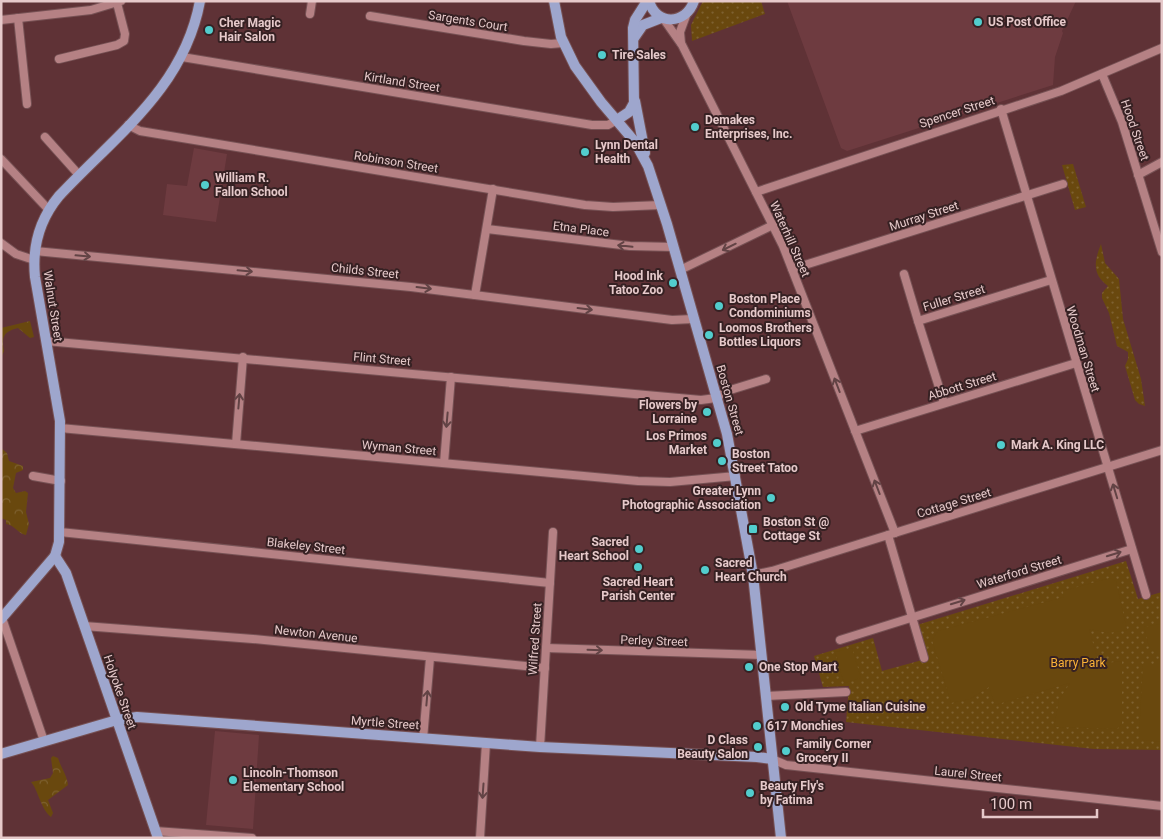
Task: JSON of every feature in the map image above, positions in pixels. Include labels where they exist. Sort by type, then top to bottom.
[{"type":"main road","name":"Walnut Street","points":[[2,619],[54,556],[59,546],[60,428],[35,282],[34,256],[39,231],[49,210],[79,175],[163,88],[182,57],[193,30],[200,1]]},
{"type":"main road","name":"Boston Street","points":[[554,1],[563,43],[584,80],[635,142],[648,166],[674,247],[716,398],[736,476],[753,575],[781,838]]},
{"type":"main road","points":[[648,166],[634,98],[635,22],[648,1],[654,12],[662,18]]},
{"type":"main road","points":[[634,39],[643,25],[662,18],[676,19],[687,13],[694,1]]},
{"type":"main road","points":[[617,120],[631,110],[634,98]]},
{"type":"main road","name":"Holyoke Street","points":[[54,556],[66,573],[156,834]]},
{"type":"main road","name":"Myrtle Street","points":[[1,754],[117,720],[150,717],[486,744],[772,759]]},
{"type":"street","points":[[310,14],[312,1]]},
{"type":"street","points":[[1,20],[84,11],[119,2],[125,32],[124,41],[116,45],[59,59]]},
{"type":"street","points":[[682,45],[680,32],[687,13]]},
{"type":"street","name":"Sargents Court","points":[[370,16],[524,41],[551,44],[563,43]]},
{"type":"street","points":[[18,18],[28,104]]},
{"type":"street","name":"Waterhill Street","points":[[662,18],[682,45],[773,225],[792,269],[855,431],[891,534],[924,658]]},
{"type":"street","name":"Spencer Street","points":[[756,192],[1062,90],[1162,48]]},
{"type":"street","name":"Kirtland Street","points":[[182,57],[592,125],[608,125],[617,120]]},
{"type":"street","name":"Hood Street","points":[[1102,74],[1120,116],[1162,252]]},
{"type":"street","name":"Woodman Street","points":[[1001,110],[1050,280],[1146,595]]},
{"type":"street","name":"Robinson Street","points":[[128,125],[140,131],[602,207],[661,205]]},
{"type":"street","points":[[45,137],[79,175]]},
{"type":"street","points":[[1,159],[49,210]]},
{"type":"street","points":[[1138,175],[1162,162]]},
{"type":"street","name":"Murray Street","points":[[792,269],[1063,184]]},
{"type":"street","points":[[475,295],[493,189]]},
{"type":"street","points":[[680,270],[773,225]]},
{"type":"street","name":"Etna Place","points":[[486,229],[630,246],[674,247]]},
{"type":"street","name":"Childs Street","points":[[1,243],[16,254],[34,256],[475,295],[667,319],[693,319]]},
{"type":"street","points":[[904,274],[918,321]]},
{"type":"street","name":"Fuller Street","points":[[944,403],[918,321],[1050,280]]},
{"type":"street","name":"Flint Street","points":[[46,341],[243,357],[701,400],[716,398]]},
{"type":"street","points":[[236,444],[243,357]]},
{"type":"street","name":"Abbott Street","points":[[855,431],[1076,363]]},
{"type":"street","points":[[444,463],[451,377]]},
{"type":"street","points":[[716,398],[724,392],[766,379]]},
{"type":"street","name":"Wyman Street","points":[[60,428],[646,482],[687,481],[736,476]]},
{"type":"street","name":"Cottage Street","points":[[753,575],[1162,450]]},
{"type":"street","points":[[33,476],[61,481]]},
{"type":"street","name":"Blakeley Street","points":[[60,532],[550,583]]},
{"type":"street","name":"Wilfred Street","points":[[540,747],[553,532]]},
{"type":"street","name":"Waterford Street","points":[[840,640],[1132,549]]},
{"type":"street","points":[[2,619],[44,741]]},
{"type":"street","name":"Newton Avenue","points":[[84,626],[270,640],[430,658],[545,668]]},
{"type":"street","name":"Perley Street","points":[[546,648],[762,655]]},
{"type":"street","points":[[423,738],[430,658]]},
{"type":"street","points":[[766,696],[846,692]]},
{"type":"street","points":[[480,838],[486,744]]},
{"type":"street","name":"Laurel Street","points":[[772,759],[786,765],[1162,806]]},
{"type":"street","points":[[156,834],[252,838]]},
{"type":"shaded area","points":[[787,1],[1076,1],[1062,31],[1055,57],[1053,85],[847,151],[841,148]]},
{"type":"shaded area","name":"William R. Fallon School","points":[[194,148],[227,154],[216,222],[163,215],[167,184],[187,186]]},
{"type":"shaded area","name":"Lincoln-Thomson Elementary School","points":[[215,731],[259,735],[253,829],[206,825]]},
{"type":"green space","points":[[703,1],[761,1],[765,14],[692,41],[691,25]]},
{"type":"green space","points":[[1073,164],[1086,207],[1075,210],[1062,165]]},
{"type":"green space","points":[[1101,244],[1105,263],[1119,279],[1123,319],[1141,379],[1145,406],[1135,400],[1125,366],[1128,352],[1117,346],[1109,313],[1102,298],[1102,293],[1108,286],[1099,277],[1096,267]]},
{"type":"green space","points":[[30,321],[34,337],[30,338],[18,328],[9,331],[3,339],[4,351],[1,358],[1,328]]},
{"type":"green space","points":[[1,448],[7,453],[9,461],[23,466],[23,470],[16,473],[13,488],[16,493],[25,491],[28,493],[26,512],[29,524],[26,535],[6,524],[6,520],[1,518]]},
{"type":"green space","name":"Barry Park","points":[[1126,561],[1138,599],[1162,592],[1162,750],[1094,749],[846,722],[849,686],[823,687],[814,656],[873,638],[882,671],[926,659],[917,625]]},
{"type":"green space","points":[[1110,578],[1116,581],[1127,630],[1109,633],[1089,629],[1099,664],[1122,661],[1122,724],[1117,729],[1054,727],[1059,700],[1070,683],[995,705],[989,687],[970,699],[951,703],[932,640],[938,631],[1064,597],[1063,591]]},
{"type":"green space","points":[[1162,624],[1162,659],[1149,646],[1144,627]]},
{"type":"green space","points":[[852,648],[861,678],[844,683],[835,652]]},
{"type":"green space","points":[[1143,664],[1162,664],[1162,742],[1143,740],[1139,735]]},
{"type":"green space","points":[[53,756],[58,758],[68,785],[48,800],[53,813],[51,817],[44,809],[31,782],[50,778],[53,773],[51,758]]},
{"type":"place","name":"US Post Office","points":[[978,22]]},
{"type":"place","name":"Cher Magic Hair Salon","points":[[209,30]]},
{"type":"place","name":"Tire Sales","points":[[602,55]]},
{"type":"place","name":"Demakes Enterprises, Inc.","points":[[695,127]]},
{"type":"place","name":"Lynn Dental Health","points":[[585,152]]},
{"type":"place","name":"William R. Fallon School","points":[[205,185]]},
{"type":"place","name":"Hood Ink Tatoo Zoo","points":[[673,283]]},
{"type":"place","name":"Boston Place Condominiums","points":[[719,306]]},
{"type":"place","name":"Loomos Brothers Bottles Liquors","points":[[709,335]]},
{"type":"place","name":"Flowers by Lorraine","points":[[707,412]]},
{"type":"place","name":"Los Primos Market","points":[[717,443]]},
{"type":"place","name":"Mark A. King LLC","points":[[1001,445]]},
{"type":"place","name":"Boston Street Tatoo","points":[[722,461]]},
{"type":"place","name":"Greater Lynn Photographic Association","points":[[771,498]]},
{"type":"place","name":"Boston St @ Cottage St","points":[[753,529]]},
{"type":"place","name":"Sacred Heart School","points":[[639,549]]},
{"type":"place","name":"Sacred Heart Parish Center","points":[[638,567]]},
{"type":"place","name":"Sacred Heart Church","points":[[705,570]]},
{"type":"place","name":"One Stop Mart","points":[[749,667]]},
{"type":"place","name":"Old Tyme Italian Cuisine","points":[[785,707]]},
{"type":"place","name":"617 Monchies","points":[[757,726]]},
{"type":"place","name":"D Class Beauty Salon","points":[[758,747]]},
{"type":"place","name":"Family Corner Grocery II","points":[[786,751]]},
{"type":"place","name":"Lincoln-Thomson Elementary School","points":[[233,780]]},
{"type":"place","name":"Beauty Fly's by Fatima","points":[[750,793]]}]
